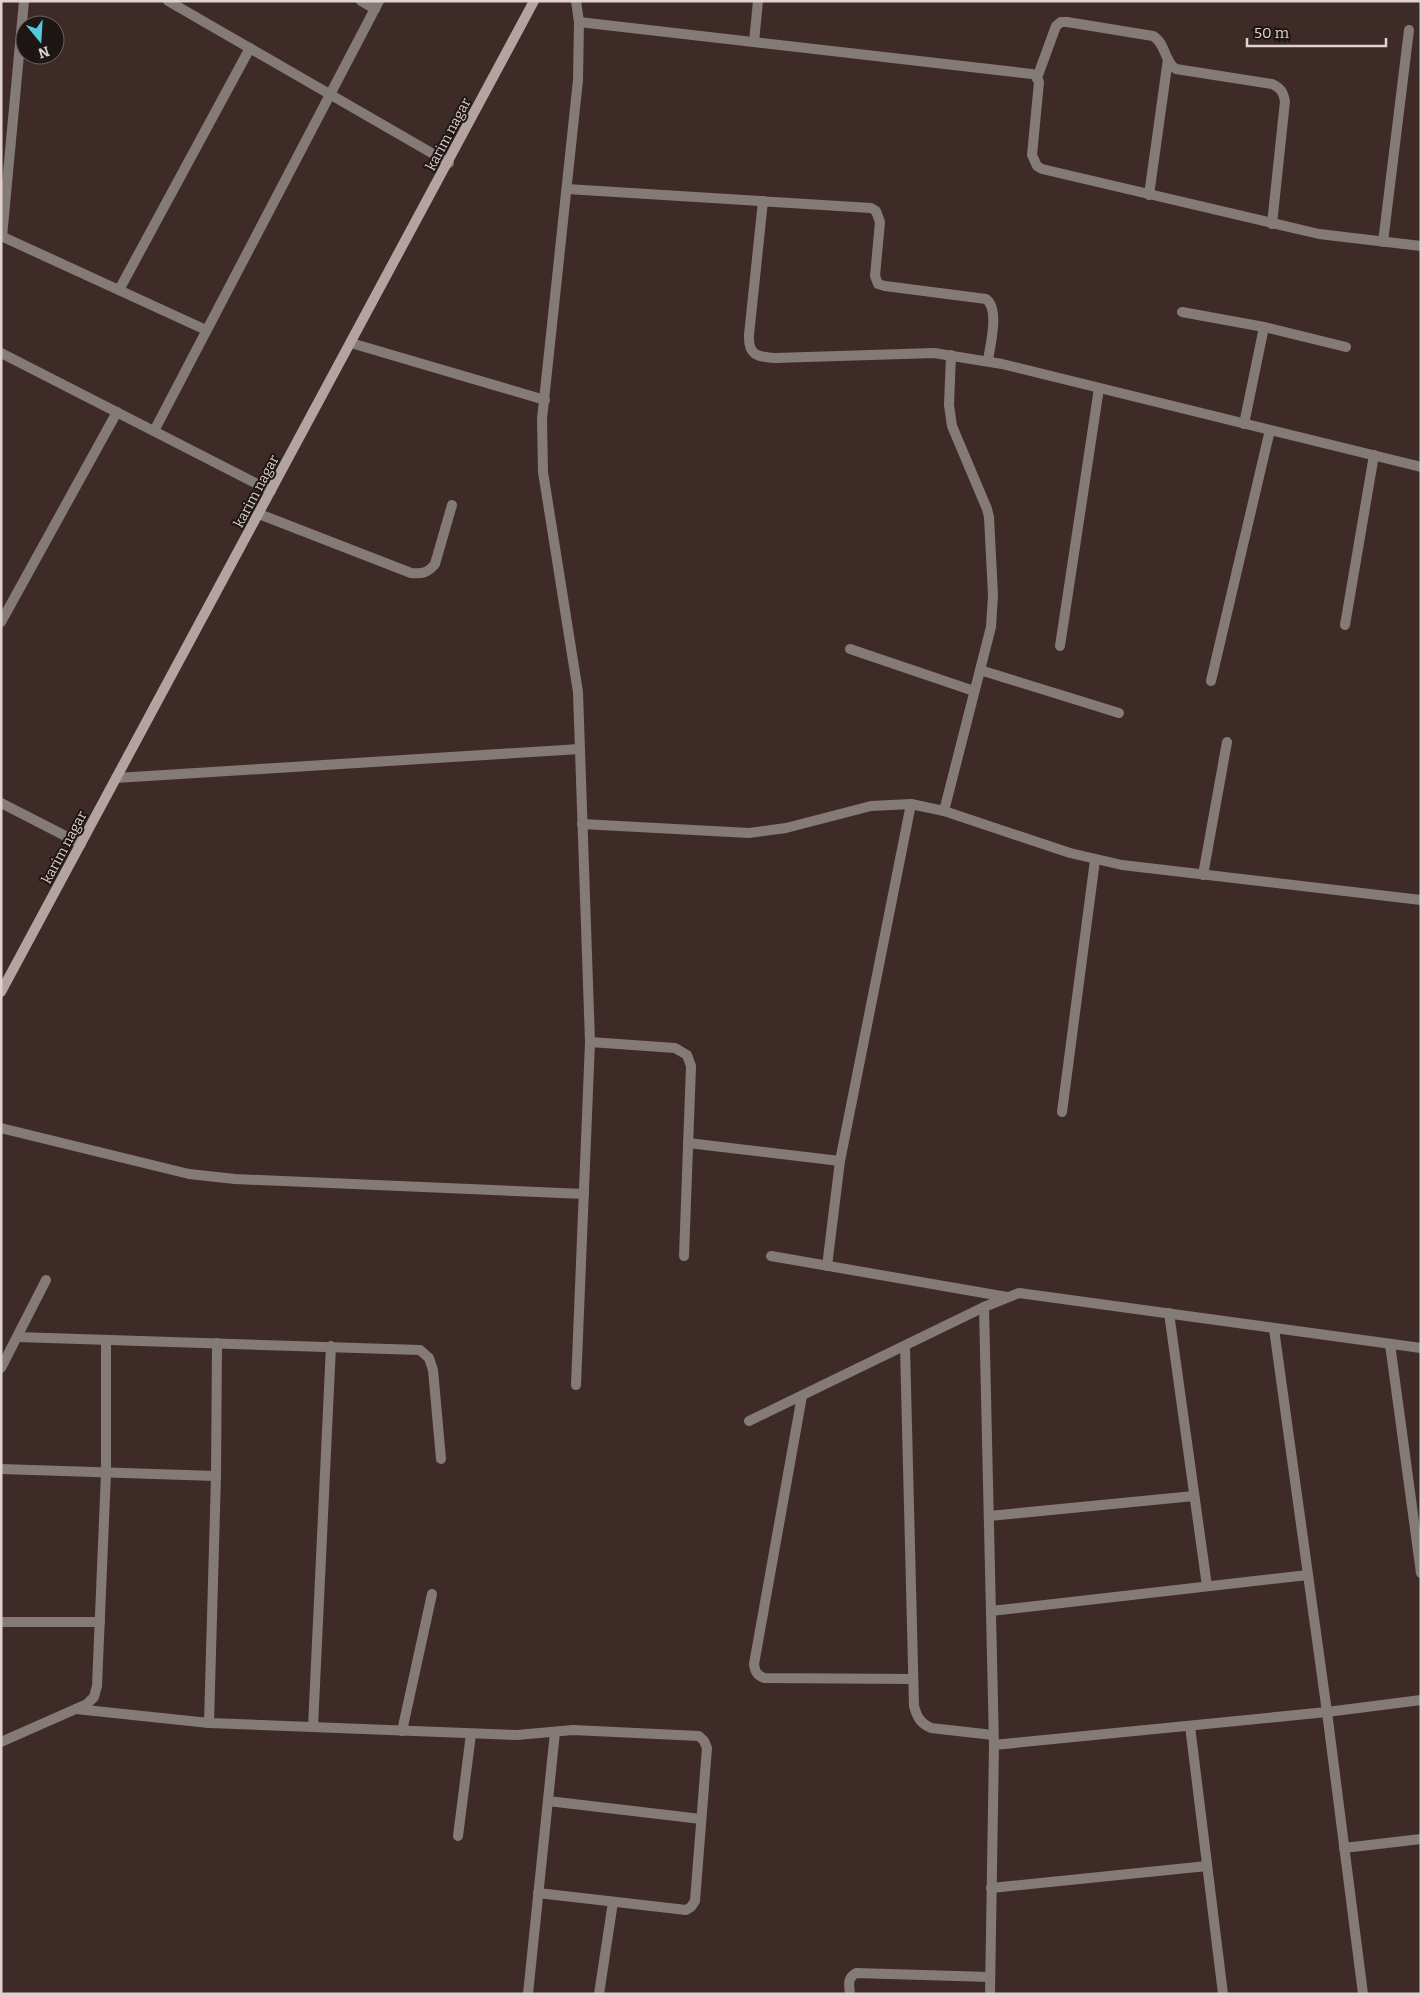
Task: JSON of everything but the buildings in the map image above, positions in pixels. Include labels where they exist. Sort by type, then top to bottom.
[{"type":"street","points":[[24,1],[2,237],[206,330]]},
{"type":"street","points":[[168,1],[448,162]]},
{"type":"street","points":[[154,431],[377,5],[361,1]]},
{"type":"street","name":"karim nagar","points":[[1,992],[534,1]]},
{"type":"street","points":[[576,1],[579,22],[578,80],[544,400],[542,438],[543,472],[578,692],[590,1042],[576,1386]]},
{"type":"street","points":[[754,42],[758,1]]},
{"type":"street","points":[[579,22],[1032,74],[1037,78]]},
{"type":"street","points":[[1272,224],[1285,101],[1279,86],[1176,69],[1171,65],[1159,39],[1153,36],[1064,22],[1056,26],[1037,78],[1039,86],[1032,148],[1033,161],[1037,166],[1048,172],[1272,224],[1319,234],[1421,246]]},
{"type":"street","points":[[1383,242],[1409,30]]},
{"type":"street","points":[[119,290],[250,48]]},
{"type":"street","points":[[1148,195],[1168,59]]},
{"type":"street","points":[[567,189],[866,206],[876,211],[880,222],[875,276],[878,284],[986,299],[990,302],[994,314],[988,361]]},
{"type":"street","points":[[762,201],[749,343],[751,350],[756,355],[775,358],[915,353],[951,354],[988,361],[1421,467]]},
{"type":"street","points":[[1182,312],[1346,347]]},
{"type":"street","points":[[1244,424],[1264,328]]},
{"type":"street","points":[[351,343],[544,400]]},
{"type":"street","points":[[1,353],[271,491]]},
{"type":"street","points":[[944,811],[993,615],[989,517],[952,426],[950,405],[951,354]]},
{"type":"street","points":[[1060,646],[1099,388]]},
{"type":"street","points":[[1,622],[116,412]]},
{"type":"street","points":[[1211,681],[1270,430]]},
{"type":"street","points":[[1345,625],[1374,456]]},
{"type":"street","points":[[259,514],[411,573],[421,574],[430,571],[435,564],[452,505]]},
{"type":"street","points":[[850,649],[974,691]]},
{"type":"street","points":[[980,670],[1119,713]]},
{"type":"street","points":[[1203,875],[1228,742]]},
{"type":"street","points":[[116,778],[580,749]]},
{"type":"street","points":[[1,803],[81,844]]},
{"type":"street","points":[[582,824],[749,833],[768,832],[871,806],[911,804],[944,811],[1095,860],[1149,869],[1421,900]]},
{"type":"street","points":[[827,1266],[840,1161],[911,804]]},
{"type":"street","points":[[1062,1112],[1095,860]]},
{"type":"street","points":[[590,1042],[675,1048],[686,1055],[691,1066],[684,1256]]},
{"type":"street","points":[[1,1128],[189,1174],[235,1179],[584,1194]]},
{"type":"street","points":[[688,1143],[840,1161]]},
{"type":"street","points":[[771,1256],[1007,1297]]},
{"type":"street","points":[[1,1368],[46,1280]]},
{"type":"street","points":[[749,1421],[984,1307],[1019,1293],[1421,1348]]},
{"type":"street","points":[[984,1307],[993,1740],[990,1994]]},
{"type":"street","points":[[1169,1313],[1208,1586]]},
{"type":"street","points":[[1274,1329],[1327,1712],[1363,1994]]},
{"type":"street","points":[[17,1337],[420,1350],[429,1358],[433,1370],[441,1459]]},
{"type":"street","points":[[1,1742],[87,1704],[94,1697],[97,1686],[106,1473],[106,1340]]},
{"type":"street","points":[[209,1723],[216,1476],[217,1343]]},
{"type":"street","points":[[1390,1344],[1421,1573]]},
{"type":"street","points":[[313,1727],[331,1346]]},
{"type":"street","points":[[905,1346],[914,1706],[922,1724],[931,1728],[993,1740],[1190,1726],[1421,1700]]},
{"type":"street","points":[[802,1396],[754,1664],[755,1670],[758,1675],[764,1678],[913,1679]]},
{"type":"street","points":[[1,1469],[216,1476]]},
{"type":"street","points":[[989,1516],[1194,1496]]},
{"type":"street","points":[[991,1611],[1308,1575]]},
{"type":"street","points":[[402,1731],[432,1594]]},
{"type":"street","points":[[1,1622],[100,1622]]},
{"type":"street","points":[[76,1710],[209,1723],[517,1735],[572,1730],[699,1736],[704,1741],[706,1748],[695,1901],[691,1907],[686,1910],[538,1893]]},
{"type":"street","points":[[1190,1726],[1223,1994]]},
{"type":"street","points":[[528,1994],[555,1732]]},
{"type":"street","points":[[458,1836],[471,1734]]},
{"type":"street","points":[[548,1801],[701,1819]]},
{"type":"street","points":[[1344,1848],[1421,1839]]},
{"type":"street","points":[[992,1888],[1207,1866]]},
{"type":"street","points":[[599,1994],[613,1902]]},
{"type":"street","points":[[850,1994],[849,1980],[851,1976],[856,1974],[990,1977]]}]
